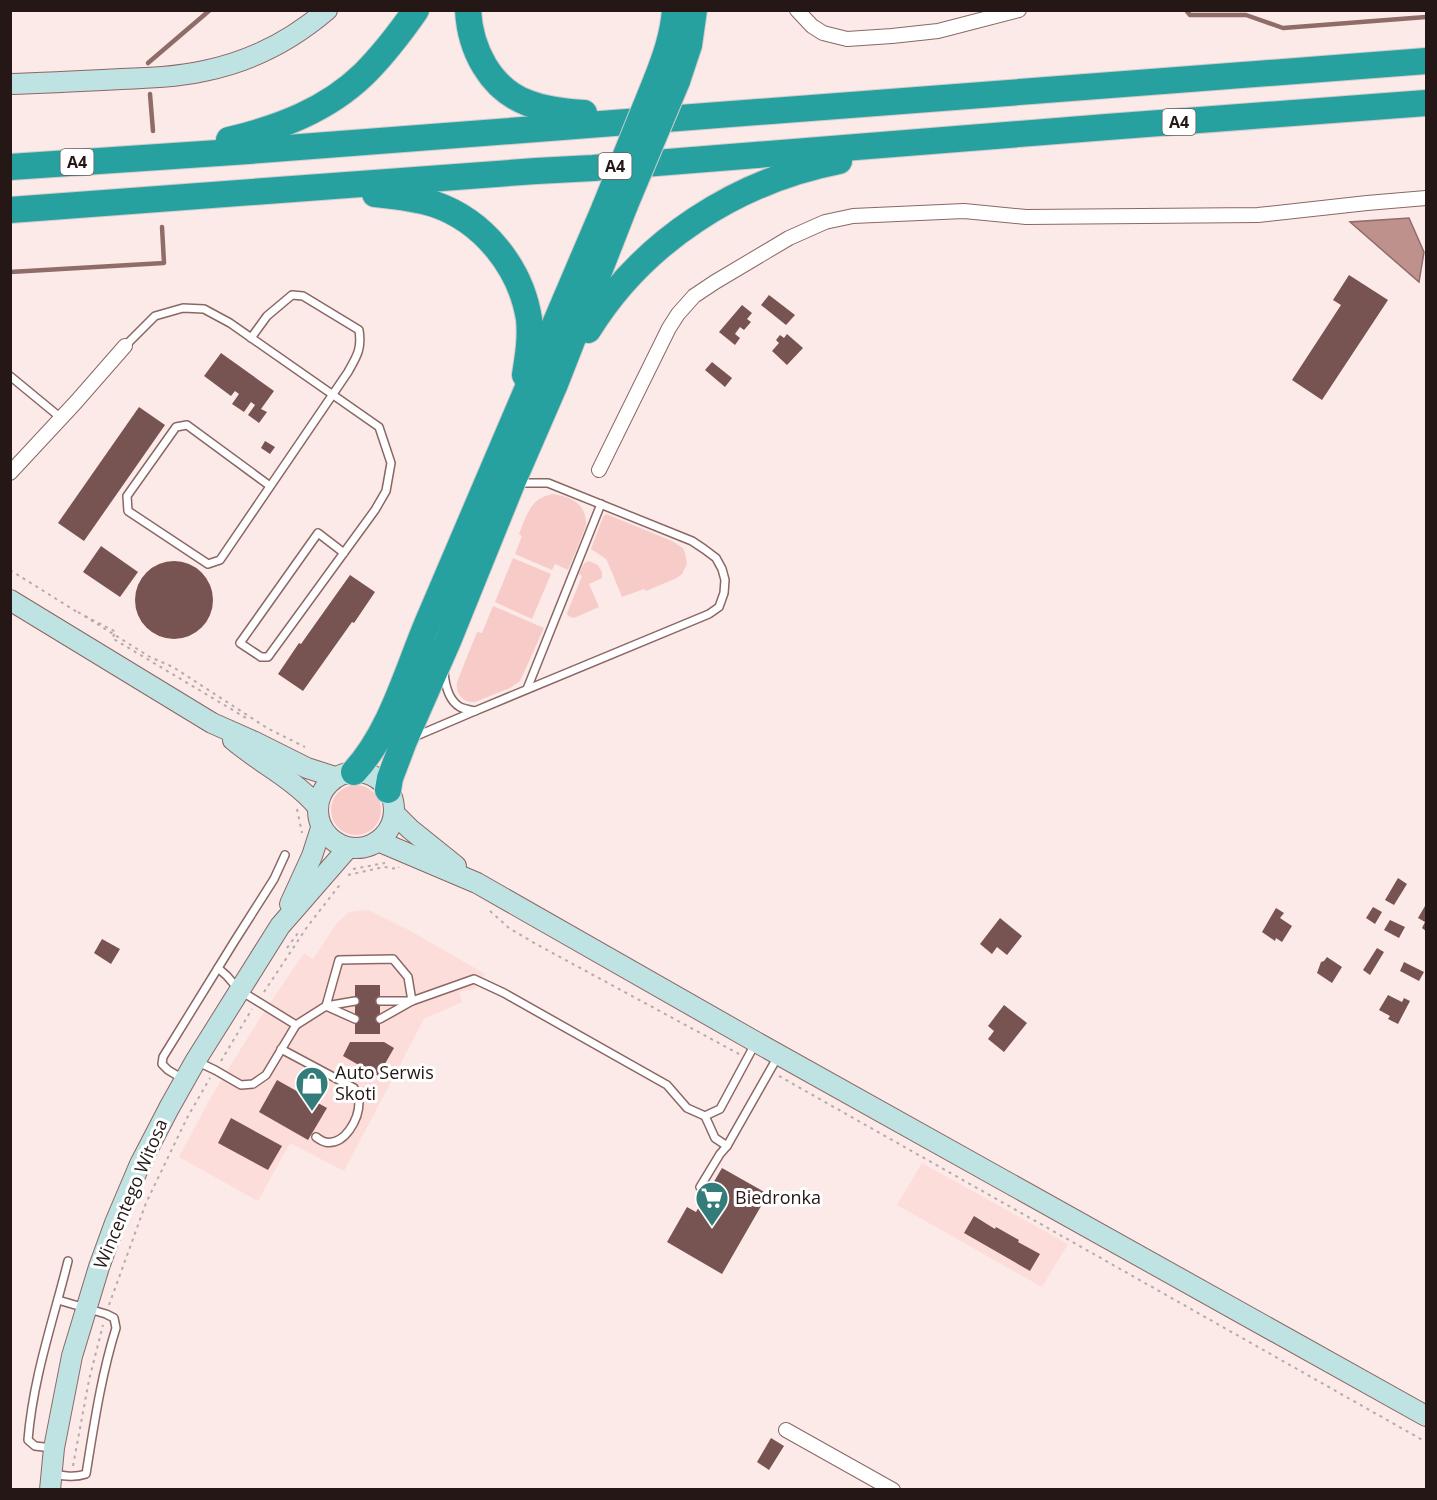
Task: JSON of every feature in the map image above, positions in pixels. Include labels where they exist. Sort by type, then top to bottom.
[{"type":"highway","points":[[144,158],[265,131],[296,119],[320,106],[364,74],[417,10]]},
{"type":"highway","points":[[468,10],[471,37],[484,64],[504,88],[527,103],[563,112],[677,118]]},
{"type":"highway","points":[[667,81],[669,45],[675,10]]},
{"type":"highway","points":[[345,775],[363,762],[394,706],[429,618],[511,429],[615,206],[667,81],[689,45],[694,10]]},
{"type":"highway","name":"A4","points":[[10,167],[1426,61]]},
{"type":"highway","name":"A4","points":[[10,210],[1426,104]]},
{"type":"highway","points":[[555,384],[602,307],[618,287],[662,245],[711,210],[762,183],[791,172],[932,142]]},
{"type":"highway","points":[[297,189],[398,196],[434,204],[464,219],[497,247],[519,285],[529,320],[526,370],[511,429]]},
{"type":"highway","points":[[391,802],[390,778],[555,384],[615,206]]},
{"type":"street","points":[[10,84],[158,77],[204,71],[230,64],[273,46],[311,23],[327,10]]},
{"type":"street","points":[[797,10],[812,26],[823,33],[847,39],[938,31],[1019,10]]},
{"type":"street","points":[[599,470],[669,328],[688,302],[715,282],[789,238],[825,222],[853,216],[964,211],[1026,217],[1258,215],[1426,198]]},
{"type":"street","points":[[10,473],[125,346]]},
{"type":"street","points":[[10,600],[212,723],[307,768],[345,775]]},
{"type":"street","points":[[212,723],[291,782],[317,806]]},
{"type":"street","points":[[391,802],[389,829],[378,841],[369,846],[348,848],[338,844],[328,838],[318,818],[317,806],[328,783],[345,775],[364,772],[374,776],[382,782],[391,802],[418,836],[477,883],[775,1063],[1426,1416]]},
{"type":"street","name":"Wincentego Witosa","points":[[50,1481],[72,1356],[115,1223],[140,1164],[169,1108],[196,1060],[280,926],[312,856],[321,828]]},
{"type":"street","points":[[378,841],[477,883]]},
{"type":"street","name":"Wincentego Witosa","points":[[280,926],[348,848]]},
{"type":"street","points":[[786,1430],[893,1490]]},
{"type":"lane","points":[[250,338],[267,316],[292,295],[303,296],[359,330],[361,343],[348,372],[220,560],[208,564],[128,511],[127,496],[176,427],[187,425],[270,486]]},
{"type":"lane","points":[[125,346],[155,316],[183,308],[204,309],[230,323],[379,427],[391,463],[386,491],[375,510],[344,553],[268,657],[261,657],[240,643],[318,533],[344,553]]},
{"type":"lane","points":[[10,376],[61,418]]},
{"type":"lane","points":[[404,741],[709,614],[719,606],[724,593],[725,580],[722,569],[716,558],[692,541],[548,483],[512,483]]},
{"type":"lane","points":[[527,688],[601,504]]},
{"type":"lane","points":[[442,653],[445,684],[453,700],[460,707],[474,711]]},
{"type":"lane","points":[[185,1080],[162,1064],[163,1057],[274,879],[285,855]]},
{"type":"lane","points":[[326,1006],[339,960],[393,959],[408,977],[412,1001]]},
{"type":"lane","points":[[218,968],[240,990],[296,1025]]},
{"type":"lane","points":[[380,1019],[412,1001],[474,979],[504,993],[667,1085],[687,1108],[705,1116],[715,1138],[727,1146]]},
{"type":"lane","points":[[196,1060],[241,1085],[254,1084],[267,1074],[296,1025],[326,1006],[355,1001]]},
{"type":"lane","points":[[380,1001],[412,1001]]},
{"type":"lane","points":[[326,1006],[355,1019]]},
{"type":"lane","points":[[281,1049],[354,1088],[359,1100],[357,1114],[347,1134],[337,1141],[324,1142],[316,1137]]},
{"type":"lane","points":[[705,1116],[720,1109],[752,1050]]},
{"type":"lane","points":[[700,1186],[727,1146],[775,1063]]},
{"type":"lane","points":[[54,1448],[35,1446],[28,1440],[40,1360],[68,1261]]},
{"type":"lane","points":[[50,1481],[86,1474],[101,1386],[116,1328],[114,1318],[106,1314],[58,1300]]},
{"type":"path","points":[[10,570],[78,612],[116,632],[112,638],[306,753]]},
{"type":"path","points":[[71,1477],[89,1380],[106,1314],[146,1203],[187,1118],[257,1002],[307,927],[348,875],[384,867],[398,869],[400,865]]},
{"type":"path","points":[[492,907],[499,914]]},
{"type":"path","points":[[571,956],[570,962],[752,1050]]},
{"type":"path","points":[[775,1063],[1426,1442]]},
{"type":"shaded area","points":[[1409,218],[1424,252],[1419,282],[1350,222]]},
{"type":"shaded area","points":[[553,494],[567,497],[577,503],[586,519],[586,526],[568,570],[555,564],[552,570],[515,554],[522,536],[519,534],[530,508],[539,499]]},
{"type":"shaded area","points":[[606,514],[672,541],[683,548],[687,564],[682,574],[646,591],[644,589],[622,597],[606,559],[591,549]]},
{"type":"shaded area","points":[[513,558],[551,574],[532,619],[495,602]]},
{"type":"shaded area","points":[[589,561],[598,565],[602,572],[602,578],[589,584],[599,607],[574,618],[568,616],[567,613],[582,576],[579,574],[584,564]]},
{"type":"shaded area","points":[[493,606],[544,628],[520,681],[510,688],[475,702],[467,701],[459,694],[457,682],[477,632],[482,633]]},
{"type":"shaded area","points":[[356,785],[365,787],[376,796],[381,810],[379,819],[370,830],[356,835],[347,833],[336,824],[331,810],[333,801],[342,790]]},
{"type":"shaded area","points":[[368,910],[409,930],[485,974],[475,989],[459,992],[462,1002],[424,1019],[344,1171],[290,1143],[258,1201],[179,1157],[211,1097],[304,953],[313,959],[337,923],[349,912]]},
{"type":"shaded area","points":[[922,1163],[1068,1244],[1042,1287],[897,1205]]},
{"type":"building","points":[[1349,275],[1388,300],[1322,400],[1292,380],[1341,305],[1333,300]]},
{"type":"building","points":[[769,295],[795,315],[786,325],[761,305]]},
{"type":"building","points":[[742,305],[752,313],[747,319],[751,322],[744,330],[740,327],[735,334],[740,338],[735,345],[719,332]]},
{"type":"building","points":[[787,334],[803,348],[787,365],[772,351],[779,343],[776,340],[780,335],[784,338]]},
{"type":"building","points":[[221,353],[274,391],[261,409],[267,412],[259,423],[248,415],[255,405],[251,402],[244,412],[232,404],[239,394],[235,391],[231,396],[204,376]]},
{"type":"building","points":[[712,362],[732,378],[725,387],[705,370]]},
{"type":"building","points":[[139,407],[165,425],[84,541],[58,523]]},
{"type":"building","points":[[265,441],[275,447],[270,454],[261,448]]},
{"type":"building","points":[[101,546],[138,572],[120,597],[83,572]]},
{"type":"building","points":[[174,561],[189,564],[202,572],[210,585],[213,600],[210,615],[202,628],[189,636],[174,639],[159,636],[146,628],[138,615],[135,600],[138,585],[146,572],[159,564]]},
{"type":"building","points":[[350,575],[375,592],[303,691],[278,674]]},
{"type":"building","points":[[1398,878],[1407,884],[1394,905],[1385,900]]},
{"type":"building","points":[[1425,906],[1426,931],[1422,928],[1425,922],[1418,918]]},
{"type":"building","points":[[1373,907],[1382,912],[1375,924],[1366,918]]},
{"type":"building","points":[[1276,908],[1284,913],[1280,918],[1292,926],[1282,942],[1276,938],[1275,941],[1262,932]]},
{"type":"building","points":[[1000,918],[1022,936],[1007,955],[997,947],[992,954],[980,944]]},
{"type":"building","points":[[1390,920],[1405,927],[1399,938],[1384,930]]},
{"type":"building","points":[[102,939],[120,949],[111,964],[94,953]]},
{"type":"building","points":[[1377,948],[1384,952],[1370,975],[1363,970]]},
{"type":"building","points":[[1327,957],[1342,967],[1332,983],[1317,973],[1321,962]]},
{"type":"building","points":[[1404,962],[1424,972],[1419,981],[1400,971]]},
{"type":"building","points":[[355,985],[380,985],[380,1034],[355,1034]]},
{"type":"building","points":[[1388,995],[1402,1002],[1404,998],[1410,1001],[1398,1024],[1388,1019],[1390,1016],[1379,1010]]},
{"type":"building","points":[[1004,1005],[1027,1023],[1004,1052],[988,1039],[994,1031],[988,1026]]},
{"type":"building","points":[[350,1042],[384,1042],[394,1048],[378,1076],[343,1056]]},
{"type":"building","points":[[277,1080],[327,1108],[308,1140],[259,1112]]},
{"type":"building","points":[[231,1118],[282,1146],[268,1170],[218,1143]]},
{"type":"building","name":"Biedronka","points":[[722,1168],[768,1194],[722,1274],[667,1242],[687,1207],[696,1212]]},
{"type":"building","points":[[974,1216],[1040,1254],[1030,1271],[964,1233]]},
{"type":"building","points":[[771,1438],[784,1446],[769,1470],[757,1462]]},
{"type":"waterway","points":[[148,63],[210,10]]},
{"type":"waterway","points":[[1186,10],[1190,15],[1246,15],[1283,28],[1426,17]]},
{"type":"waterway","points":[[150,94],[153,131]]},
{"type":"waterway","points":[[10,272],[164,263],[162,227]]},
{"type":"place","name":"Auto Serwis Skoti","points":[[312,1112]]},
{"type":"place","name":"Biedronka","points":[[712,1227]]}]
